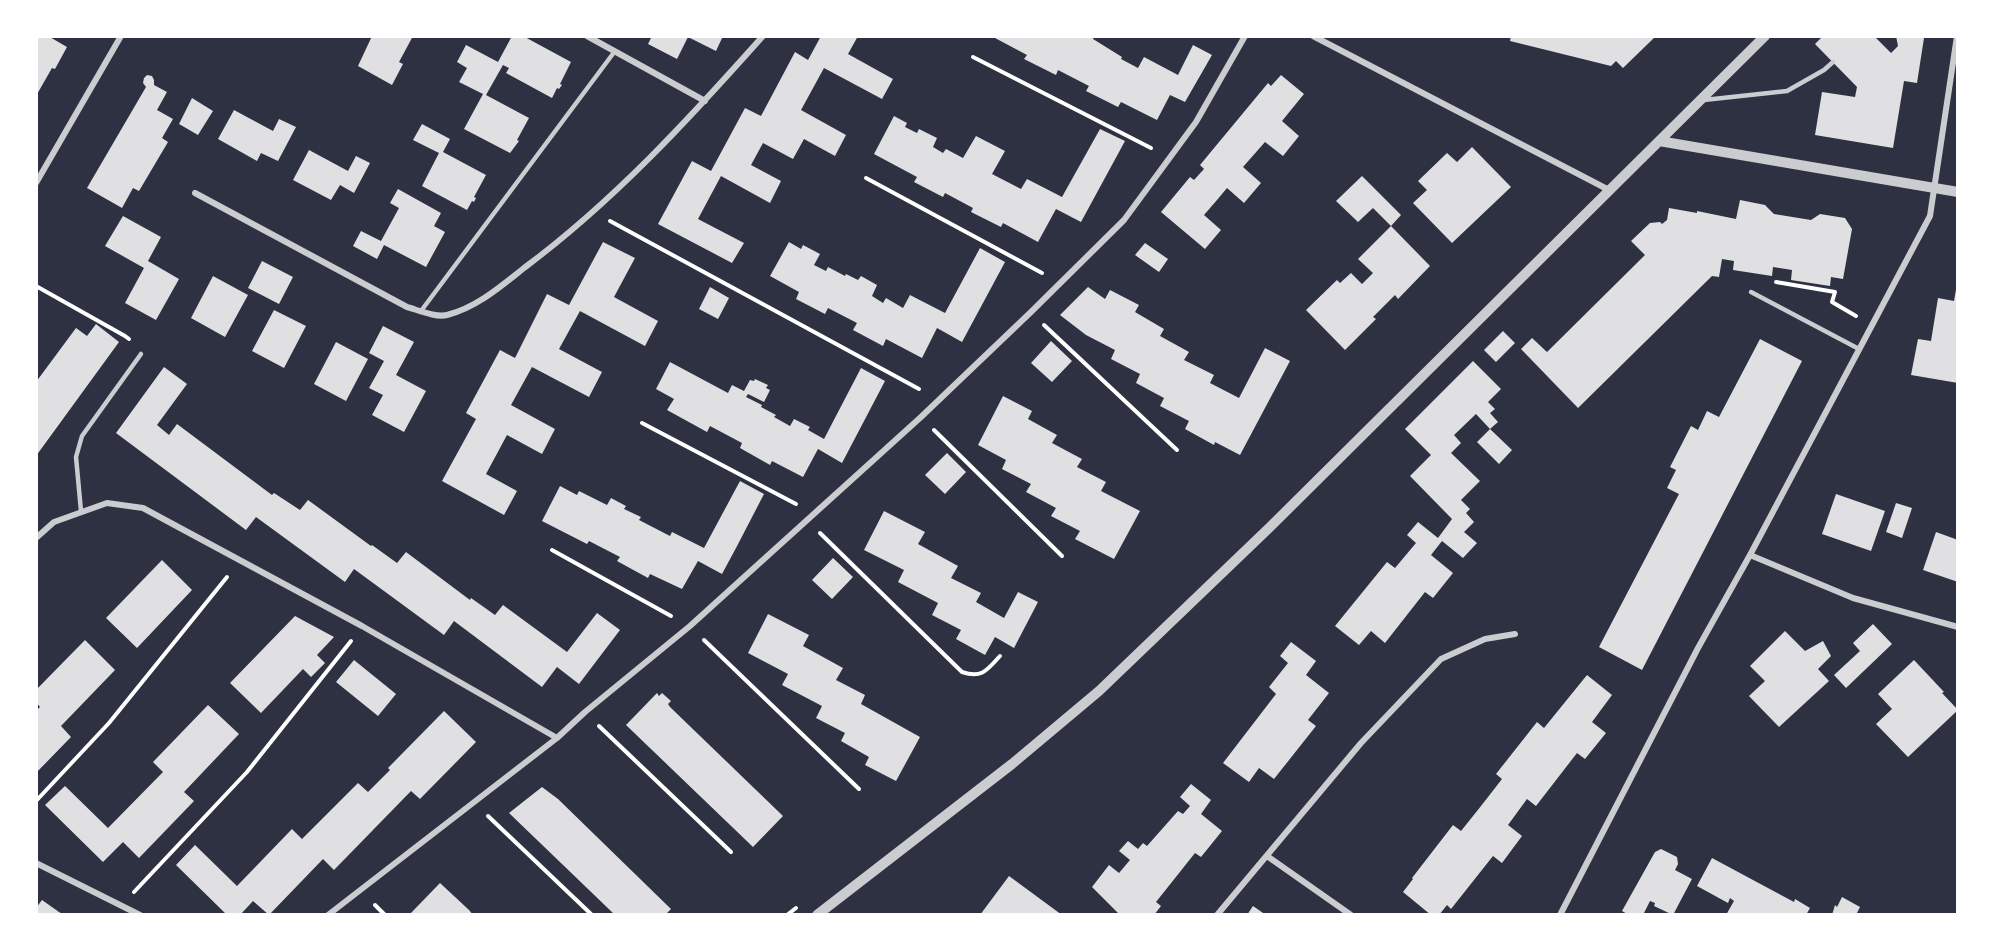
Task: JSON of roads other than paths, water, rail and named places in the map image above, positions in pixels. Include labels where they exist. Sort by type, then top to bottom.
[{"type":"street","points":[[36,183],[121,36]]},
{"type":"street","points":[[587,36],[705,101]]},
{"type":"street","points":[[195,193],[407,307],[444,316],[480,302],[552,248],[597,209],[628,181],[705,101],[763,36]]},
{"type":"street","points":[[328,915],[557,738],[585,712],[690,627],[921,417],[1031,312],[1124,220],[1196,122],[1245,36]]},
{"type":"street","points":[[1313,36],[1609,190]]},
{"type":"street","points":[[817,915],[1011,764],[1099,691],[1269,528],[1765,36]]},
{"type":"street","points":[[1560,915],[1698,648],[1750,555],[1930,216],[1957,36]]},
{"type":"street","points":[[1659,141],[1958,192]]},
{"type":"street","points":[[36,538],[54,522],[107,503],[143,508],[362,626],[557,738]]},
{"type":"street","points":[[1750,555],[1852,598],[1958,627]]},
{"type":"street","points":[[1217,915],[1361,743],[1441,659],[1485,639],[1515,634]]},
{"type":"street","points":[[1267,856],[1351,915]]},
{"type":"street","points":[[36,863],[140,915]]},
{"type":"lane","points":[[421,311],[615,51]]},
{"type":"lane","points":[[1702,100],[1786,92],[1824,70],[1833,62]]},
{"type":"lane","points":[[1752,292],[1860,349]]},
{"type":"lane","points":[[81,511],[76,457],[82,436],[141,354]]}]
